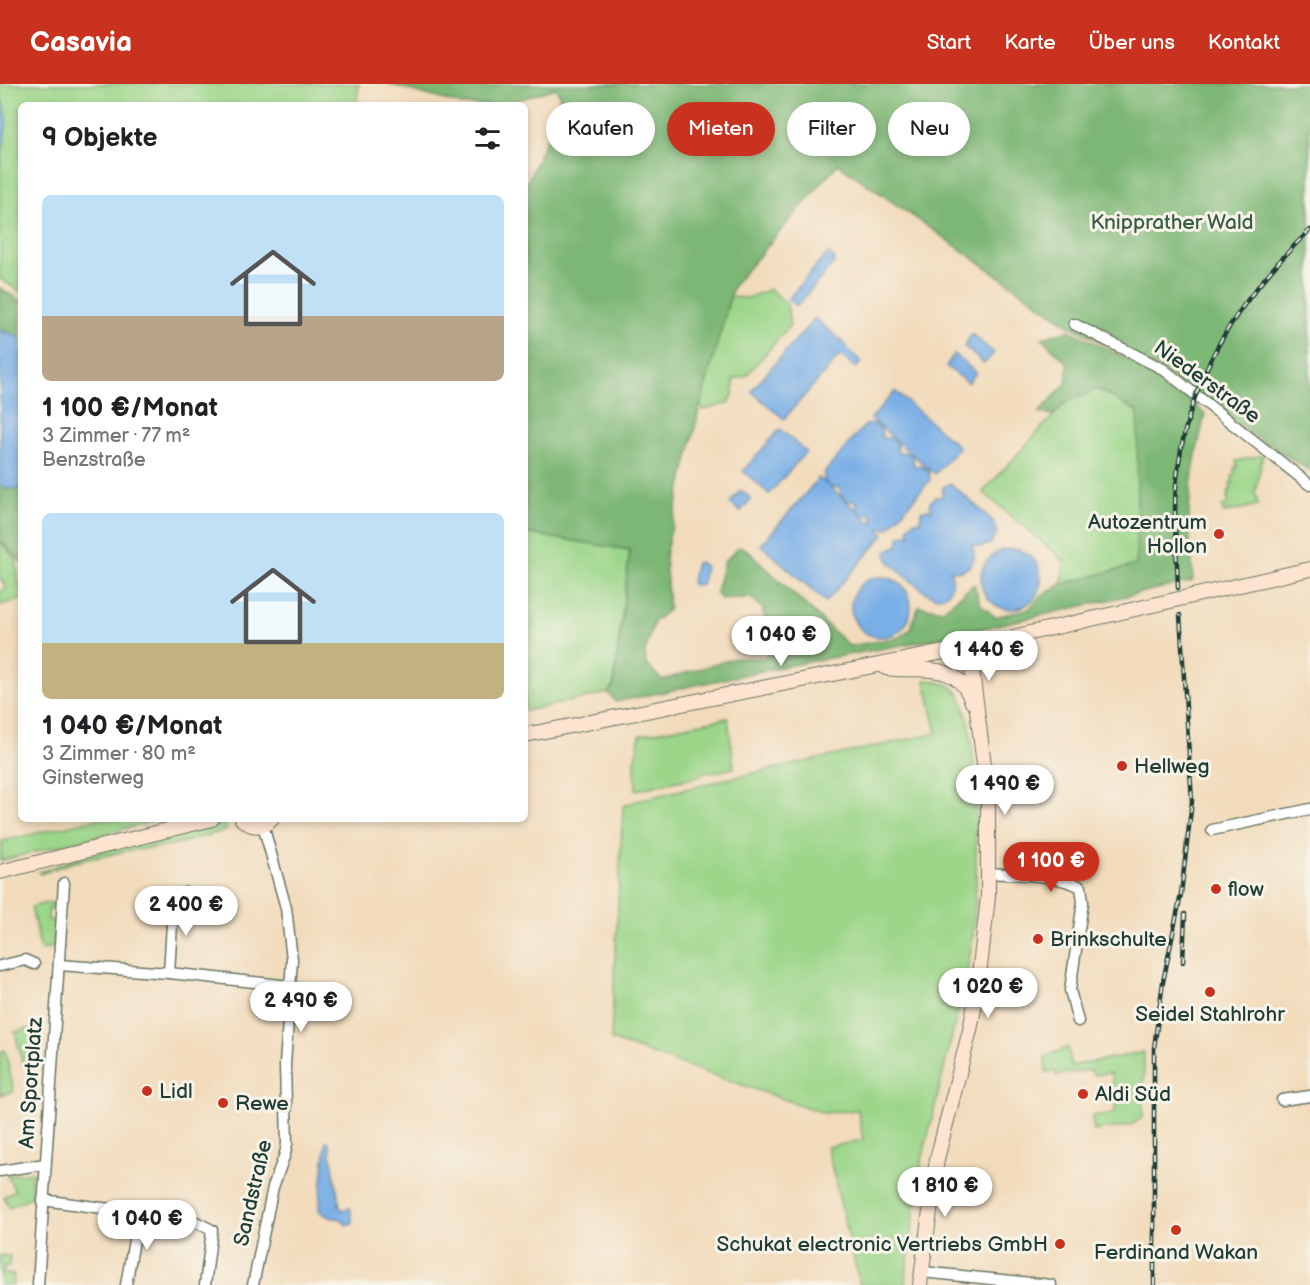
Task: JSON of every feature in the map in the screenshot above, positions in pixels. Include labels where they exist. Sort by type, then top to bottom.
[{"type":"street","name":"Niederstraße","points":[[1074,324],[1163,369],[1310,484]]},
{"type":"street","points":[[528,734],[969,646],[1310,569]]},
{"type":"street","points":[[969,646],[988,796],[988,897],[977,993],[938,1158],[921,1279],[1051,1285]]},
{"type":"street","points":[[873,665],[898,669],[925,668],[944,672],[966,688],[979,720]]},
{"type":"street","points":[[1212,830],[1310,809]]},
{"type":"street","points":[[0,872],[200,822]]},
{"type":"street","points":[[246,822],[250,825],[267,822]]},
{"type":"street","name":"Sandstraße","points":[[253,1285],[273,1187],[286,1144],[285,1065],[292,959],[286,908],[267,822]]},
{"type":"street","points":[[989,873],[1059,880],[1081,887],[1083,902],[1070,990],[1078,1021]]},
{"type":"street","name":"Am Sportplatz","points":[[38,1285],[64,883]]},
{"type":"street","points":[[169,973],[173,907],[185,893]]},
{"type":"street","points":[[0,966],[25,960],[34,964]]},
{"type":"street","points":[[59,964],[291,986]]},
{"type":"street","points":[[1282,1100],[1310,1095]]},
{"type":"street","points":[[0,1171],[45,1164]]},
{"type":"street","points":[[43,1200],[192,1220],[212,1230],[205,1285]]},
{"type":"street","points":[[126,1285],[139,1212]]},
{"type":"green space","points":[[0,84],[359,84],[356,102],[18,102],[18,290],[0,279]]},
{"type":"green space","name":"Knipprather Wald","points":[[388,84],[471,84],[488,88],[501,84],[1310,84],[1310,471],[1250,433],[1163,372],[1072,327],[838,164],[733,286],[700,406],[665,556],[669,609],[654,622],[645,651],[646,664],[662,680],[735,658],[764,658],[773,647],[762,608],[752,598],[721,599],[716,592],[724,562],[739,547],[746,549],[849,646],[898,638],[910,629],[919,606],[943,610],[974,584],[980,604],[995,617],[1029,609],[1040,597],[1062,584],[1136,565],[1138,412],[1098,389],[1066,402],[1053,415],[1039,413],[1066,383],[1068,364],[1042,338],[1069,330],[1158,374],[1179,389],[1205,415],[1191,484],[1189,525],[1193,581],[935,639],[786,666],[616,702],[608,693],[614,686],[630,550],[528,533],[528,181],[546,139],[546,156],[655,156],[655,102],[558,102],[560,95],[555,88],[512,102],[451,102]]},
{"type":"green space","points":[[0,288],[18,299],[18,337],[0,330]]},
{"type":"green space","points":[[770,289],[787,304],[790,325],[745,377],[734,379],[733,395],[729,403],[704,410],[700,406],[730,297],[748,298]]},
{"type":"green space","points":[[1098,389],[1138,412],[1137,565],[1062,584],[1064,561],[983,492],[1066,402]]},
{"type":"green space","points":[[1263,455],[1255,492],[1258,505],[1224,513],[1222,506],[1228,504],[1228,491],[1231,490],[1232,476],[1235,475],[1236,461]]},
{"type":"green space","points":[[0,486],[18,489],[18,559],[0,540]]},
{"type":"green space","points":[[528,533],[630,550],[613,686],[608,693],[528,710]]},
{"type":"green space","points":[[0,542],[16,559],[18,601],[0,605],[0,591],[6,587],[0,578]]},
{"type":"green space","points":[[925,680],[951,686],[960,695],[969,723],[976,785],[976,887],[973,935],[966,978],[920,1168],[905,1285],[860,1285],[827,1147],[863,1140],[858,1110],[824,1113],[611,1040],[623,806],[727,779],[937,733]]},
{"type":"green space","points":[[728,718],[734,768],[711,773],[708,771],[700,776],[636,790],[635,760],[640,735]]},
{"type":"green space","points":[[84,822],[151,822],[0,861],[2,841]]},
{"type":"green space","points":[[226,823],[226,831],[168,846],[126,851],[71,863],[40,874],[39,872],[132,843]]},
{"type":"green space","points":[[51,902],[54,908],[49,908],[48,920],[55,921],[53,947],[41,950],[31,907]]},
{"type":"green space","points":[[31,1028],[35,1046],[31,1048],[34,1062],[23,1065],[15,1032]]},
{"type":"green space","points":[[1068,1047],[1071,1066],[1144,1052],[1143,1117],[1126,1126],[1094,1131],[1092,1116],[1115,1113],[1116,1104],[1111,1073],[1093,1075],[1091,1070],[1056,1075],[1055,1071],[1046,1072],[1045,1057]]},
{"type":"green space","points":[[5,1050],[14,1092],[0,1095],[0,1052]]},
{"type":"green space","points":[[34,1172],[37,1176],[31,1176],[31,1197],[9,1207],[4,1196],[15,1191],[7,1175]]},
{"type":"green space","points":[[0,1255],[10,1256],[9,1266],[4,1266],[4,1274],[14,1275],[13,1285],[0,1285]]},
{"type":"water","points":[[0,94],[7,118],[0,168]]},
{"type":"water","points":[[829,254],[835,259],[834,263],[797,306],[788,299]]},
{"type":"water","points":[[815,318],[862,362],[856,368],[840,355],[784,419],[751,391]]},
{"type":"water","points":[[0,330],[18,336],[18,489],[0,486]]},
{"type":"water","points":[[972,334],[994,353],[985,363],[964,346]]},
{"type":"water","points":[[954,354],[976,373],[968,383],[946,366]]},
{"type":"water","points":[[895,391],[959,447],[935,474],[871,419]]},
{"type":"water","points":[[874,424],[881,429],[882,438],[890,438],[897,443],[898,453],[906,452],[913,457],[914,466],[922,466],[929,471],[930,480],[888,529],[879,529],[884,535],[826,602],[761,545],[819,478],[873,524],[872,515],[863,515],[857,510],[856,501],[848,501],[841,495],[840,487],[831,488],[824,481],[824,473],[865,425]]},
{"type":"water","points":[[780,429],[806,452],[769,494],[743,471]]},
{"type":"water","points":[[949,484],[993,521],[997,533],[990,544],[980,547],[972,545],[973,561],[962,570],[950,570],[952,581],[950,590],[947,594],[937,597],[927,593],[903,574],[889,561],[886,552],[898,546],[899,537],[905,534],[910,535],[908,527],[914,521],[920,521],[921,511],[931,510],[930,502],[936,497],[942,497],[943,487]]},
{"type":"water","points":[[741,490],[751,499],[740,512],[730,503]]},
{"type":"water","points":[[1011,549],[1028,554],[1036,562],[1041,579],[1036,596],[1028,604],[1011,609],[994,604],[986,596],[981,579],[986,562],[994,554]]},
{"type":"water","points":[[699,562],[705,566],[702,584],[693,585],[691,582],[696,563]]},
{"type":"water","points":[[881,577],[898,582],[906,590],[911,607],[906,624],[898,632],[881,637],[864,632],[856,624],[851,607],[856,590],[864,582]]},
{"type":"water","points":[[326,1141],[329,1142],[341,1210],[350,1208],[353,1223],[346,1225],[342,1219],[327,1216],[319,1210]]},
{"type":"railway","points":[[1178,588],[1175,499],[1181,448],[1190,412],[1218,345],[1237,315],[1283,257],[1310,230]]},
{"type":"railway","points":[[1154,1285],[1154,1048],[1163,982],[1181,894],[1192,801],[1180,615]]},
{"type":"railway","points":[[1183,962],[1185,914]]},
{"type":"place","name":"Autozentrum Hollon","points":[[1219,534]]},
{"type":"place","name":"Hellweg","points":[[1122,766]]},
{"type":"place","name":"flow","points":[[1216,889]]},
{"type":"place","name":"Brinkschulte","points":[[1038,939]]},
{"type":"place","name":"Seidel Stahlrohr","points":[[1210,992]]},
{"type":"place","name":"Lidl","points":[[147,1091]]},
{"type":"place","name":"Aldi Süd","points":[[1083,1094]]},
{"type":"place","name":"Rewe","points":[[223,1103]]},
{"type":"place","name":"Ferdinand Wakan","points":[[1176,1230]]},
{"type":"place","name":"Schukat electronic Vertriebs GmbH","points":[[1060,1244]]}]
